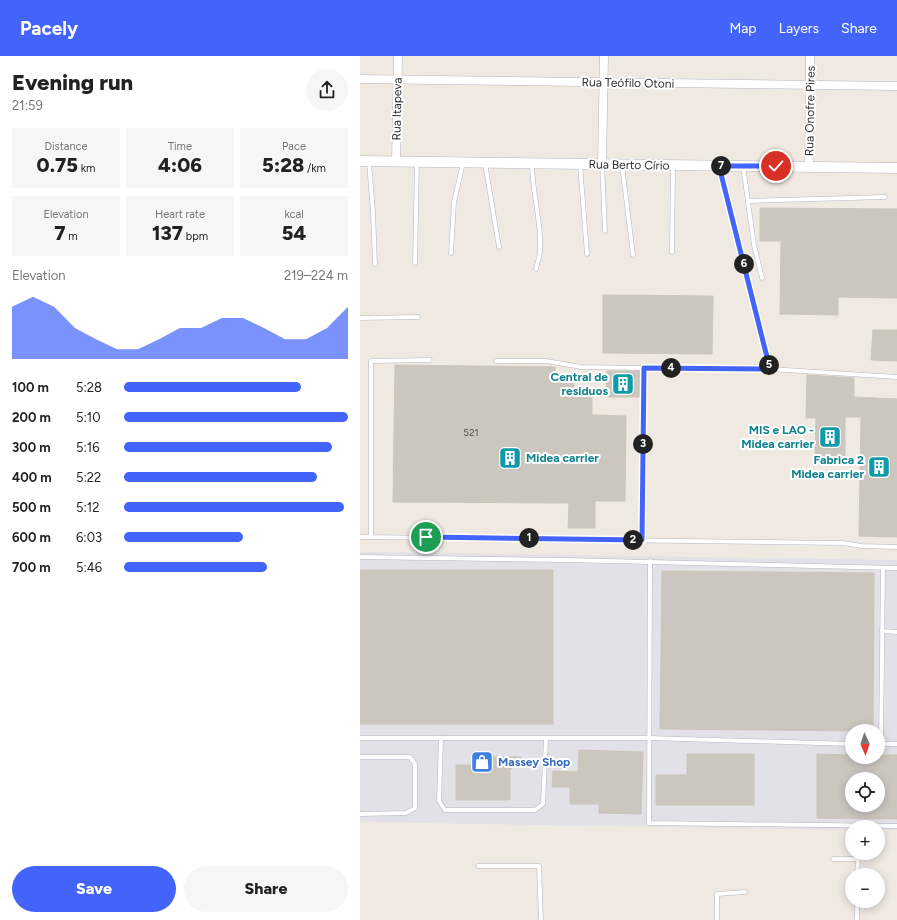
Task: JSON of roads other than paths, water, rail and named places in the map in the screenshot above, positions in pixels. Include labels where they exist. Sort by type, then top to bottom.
[{"type":"street","name":"Rua Itapeva","points":[[396,162],[398,56]]},
{"type":"street","points":[[602,164],[604,56]]},
{"type":"street","name":"Rua Onofre Pires","points":[[809,167],[810,56]]},
{"type":"street","name":"Rua Teófilo Otoni","points":[[360,79],[897,86]]},
{"type":"street","name":"Rua Berto Círio","points":[[364,161],[897,168]]},
{"type":"lane","points":[[364,161],[373,212],[375,264]]},
{"type":"lane","points":[[415,263],[416,162]]},
{"type":"lane","points":[[451,253],[454,202],[463,163]]},
{"type":"lane","points":[[485,163],[499,247]]},
{"type":"lane","points":[[532,163],[532,178],[540,238],[540,252],[536,269]]},
{"type":"lane","points":[[580,164],[587,254]]},
{"type":"lane","points":[[602,164],[605,231]]},
{"type":"lane","points":[[622,165],[633,255]]},
{"type":"lane","points":[[672,252],[673,165]]},
{"type":"lane","points":[[719,166],[770,369]]},
{"type":"lane","points":[[743,166],[754,245],[762,278]]},
{"type":"lane","points":[[748,201],[885,197]]},
{"type":"lane","points":[[360,318],[418,317]]},
{"type":"lane","points":[[372,536],[371,361],[430,360]]},
{"type":"lane","points":[[496,361],[546,361],[582,366],[644,368],[770,369],[897,377]]},
{"type":"lane","points":[[642,540],[644,368]]},
{"type":"lane","points":[[360,537],[843,543],[862,546],[897,547]]},
{"type":"lane","points":[[360,557],[650,561],[897,568]]},
{"type":"lane","points":[[650,561],[649,823],[897,826]]},
{"type":"lane","points":[[880,724],[883,568]]},
{"type":"lane","points":[[882,631],[897,632]]},
{"type":"lane","points":[[360,738],[649,738],[845,744]]},
{"type":"lane","points":[[441,738],[439,802],[445,810],[535,810],[544,804],[546,739]]},
{"type":"lane","points":[[885,744],[897,744]]},
{"type":"lane","points":[[360,757],[410,757],[415,764],[415,808],[406,813],[360,814]]},
{"type":"lane","points":[[833,859],[858,859],[857,868]]},
{"type":"lane","points":[[478,866],[539,866],[540,920]]},
{"type":"lane","points":[[717,920],[717,894],[745,892]]},
{"type":"lane","points":[[857,908],[857,920]]},
{"type":"place","name":"Central de residuos","points":[[623,384]]},
{"type":"place","name":"MIS e LAO - Midea carrier","points":[[830,437]]},
{"type":"place","name":"Midea carrier","points":[[510,458]]},
{"type":"place","name":"Fabrica 2 Midea carrier","points":[[879,467]]},
{"type":"place","name":"Massey Shop","points":[[482,762]]}]
